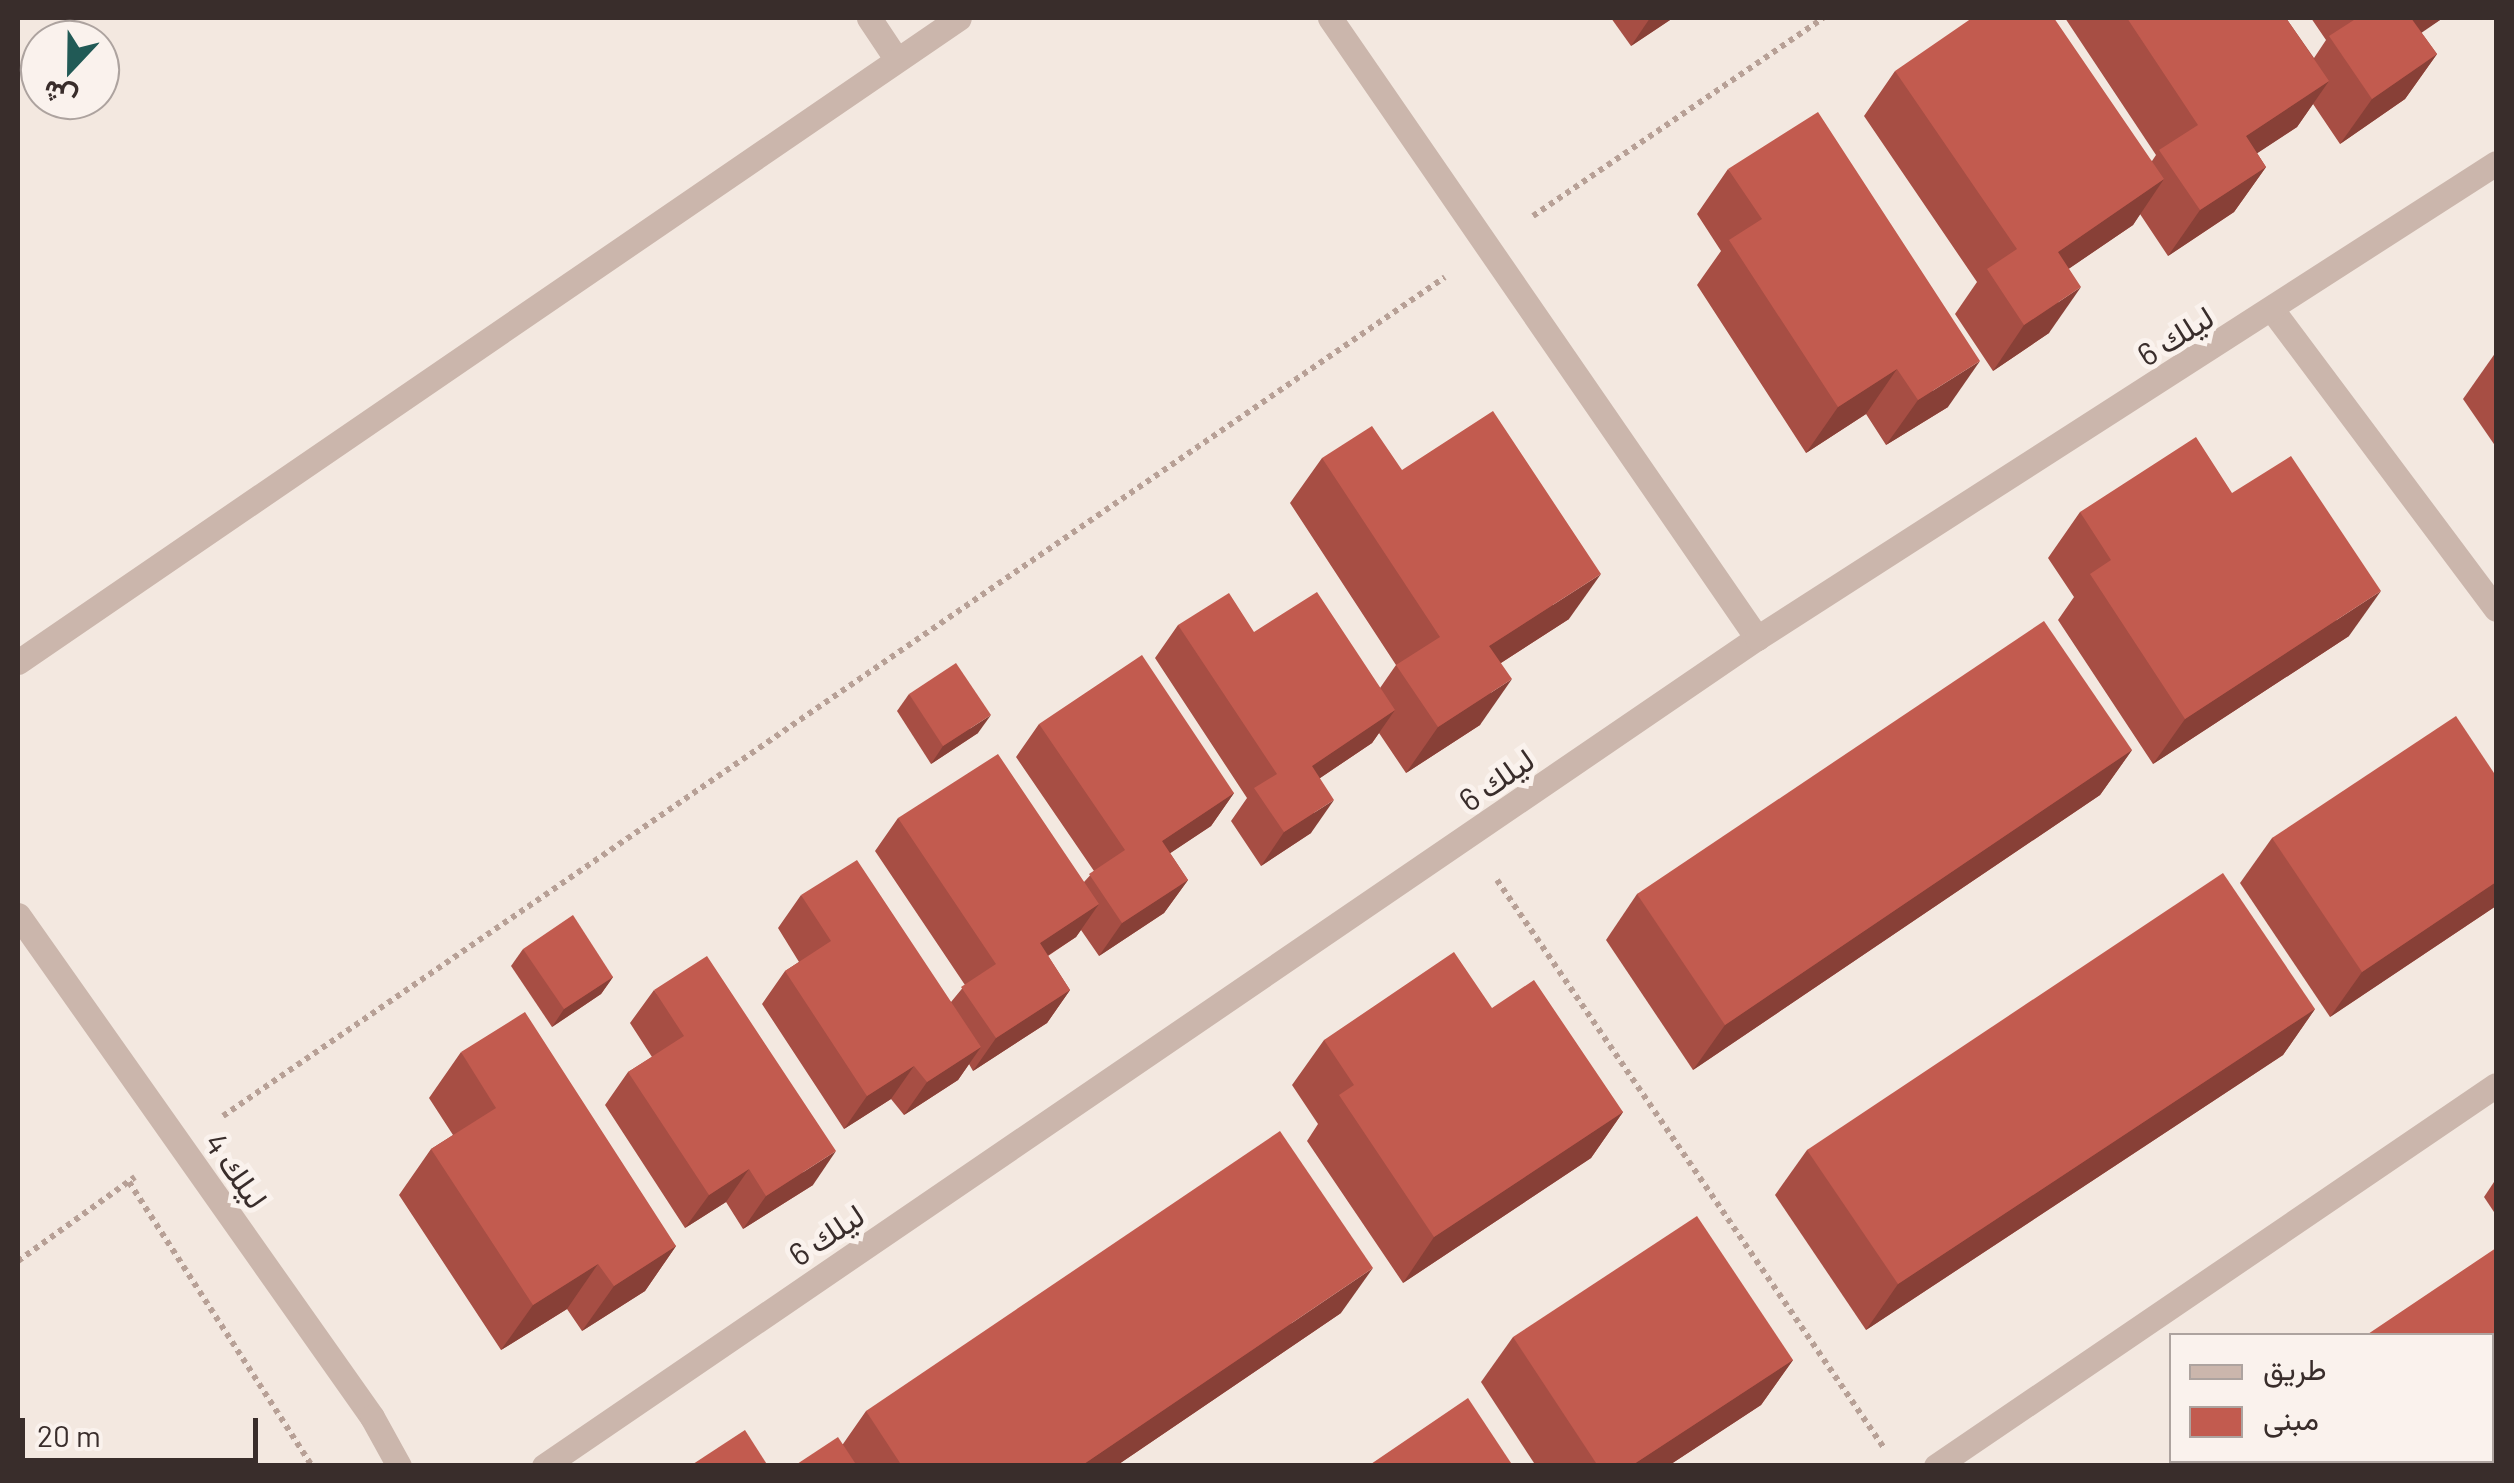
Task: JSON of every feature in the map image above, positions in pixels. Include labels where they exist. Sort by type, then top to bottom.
[{"type":"street","points":[[870,18],[897,60]]},
{"type":"street","points":[[18,662],[959,18]]},
{"type":"street","points":[[1330,18],[1757,638]]},
{"type":"street","name":"ليلك 6","points":[[544,1466],[1757,638],[2273,311],[2496,163]]},
{"type":"street","points":[[2273,311],[2496,609]]},
{"type":"street","name":"ليلك 4","points":[[18,914],[399,1466]]},
{"type":"street","points":[[1936,1466],[2496,1086]]},
{"type":"path","points":[[18,1261],[1823,18]]},
{"type":"path","points":[[1468,837],[1896,1466]]},
{"type":"path","points":[[129,1182],[312,1466]]},
{"type":"building","points":[[1972,18],[2054,18],[2164,179],[2058,252],[2081,287],[2024,325],[1987,269],[2017,249],[1895,71]]},
{"type":"building","points":[[2127,18],[2286,18],[2329,81],[2246,136],[2266,167],[2200,210],[2159,150],[2198,125]]},
{"type":"building","points":[[2357,18],[2411,18],[2437,54],[2372,99],[2329,36]]},
{"type":"building","points":[[1818,112],[1980,361],[1918,400],[1897,369],[1838,407],[1729,240],[1762,219],[1728,169]]},
{"type":"building","points":[[1493,411],[1601,574],[1489,646],[1512,679],[1438,727],[1396,665],[1440,637],[1322,458],[1372,426],[1402,470]]},
{"type":"building","points":[[2196,437],[2232,493],[2291,456],[2381,591],[2185,719],[2090,574],[2111,560],[2080,512]]},
{"type":"building","points":[[1317,592],[1395,710],[1312,766],[1334,800],[1284,832],[1254,788],[1277,774],[1178,625],[1229,593],[1254,632]]},
{"type":"building","points":[[2044,621],[2132,750],[1725,1025],[1637,894]]},
{"type":"building","points":[[1142,655],[1234,793],[1162,841],[1188,880],[1122,923],[1089,874],[1125,850],[1039,724]]},
{"type":"building","points":[[956,663],[991,715],[943,746],[909,694]]},
{"type":"building","points":[[2456,716],[2496,776],[2496,882],[2362,972],[2272,838]]},
{"type":"building","points":[[998,754],[1099,904],[1040,943],[1070,990],[996,1038],[961,987],[996,964],[898,818]]},
{"type":"building","points":[[857,860],[981,1047],[927,1082],[914,1066],[867,1096],[785,971],[831,941],[801,895]]},
{"type":"building","points":[[2223,873],[2315,1009],[1898,1284],[1807,1150]]},
{"type":"building","points":[[573,915],[613,977],[564,1009],[523,949]]},
{"type":"building","points":[[1454,952],[1492,1008],[1534,980],[1623,1112],[1434,1237],[1339,1095],[1354,1085],[1324,1040]]},
{"type":"building","points":[[707,956],[836,1151],[766,1196],[749,1169],[709,1195],[628,1072],[684,1036],[654,990]]},
{"type":"building","points":[[525,1012],[676,1246],[614,1286],[598,1264],[533,1305],[431,1149],[496,1108],[461,1052]]},
{"type":"building","points":[[1280,1131],[1373,1268],[1081,1466],[902,1466],[866,1411]]},
{"type":"building","points":[[1697,1216],[1793,1360],[1631,1466],[1598,1466],[1513,1337]]},
{"type":"building","points":[[2496,1248],[2496,1440],[2494,1333],[2369,1333]]},
{"type":"building","points":[[1468,1398],[1513,1466],[1368,1466]]},
{"type":"building","points":[[745,1430],[768,1466],[690,1466]]},
{"type":"building","points":[[838,1437],[857,1466],[794,1466]]},
{"type":"building","points":[[2172,1463],[2462,1463],[2458,1466],[2169,1466]]}]
